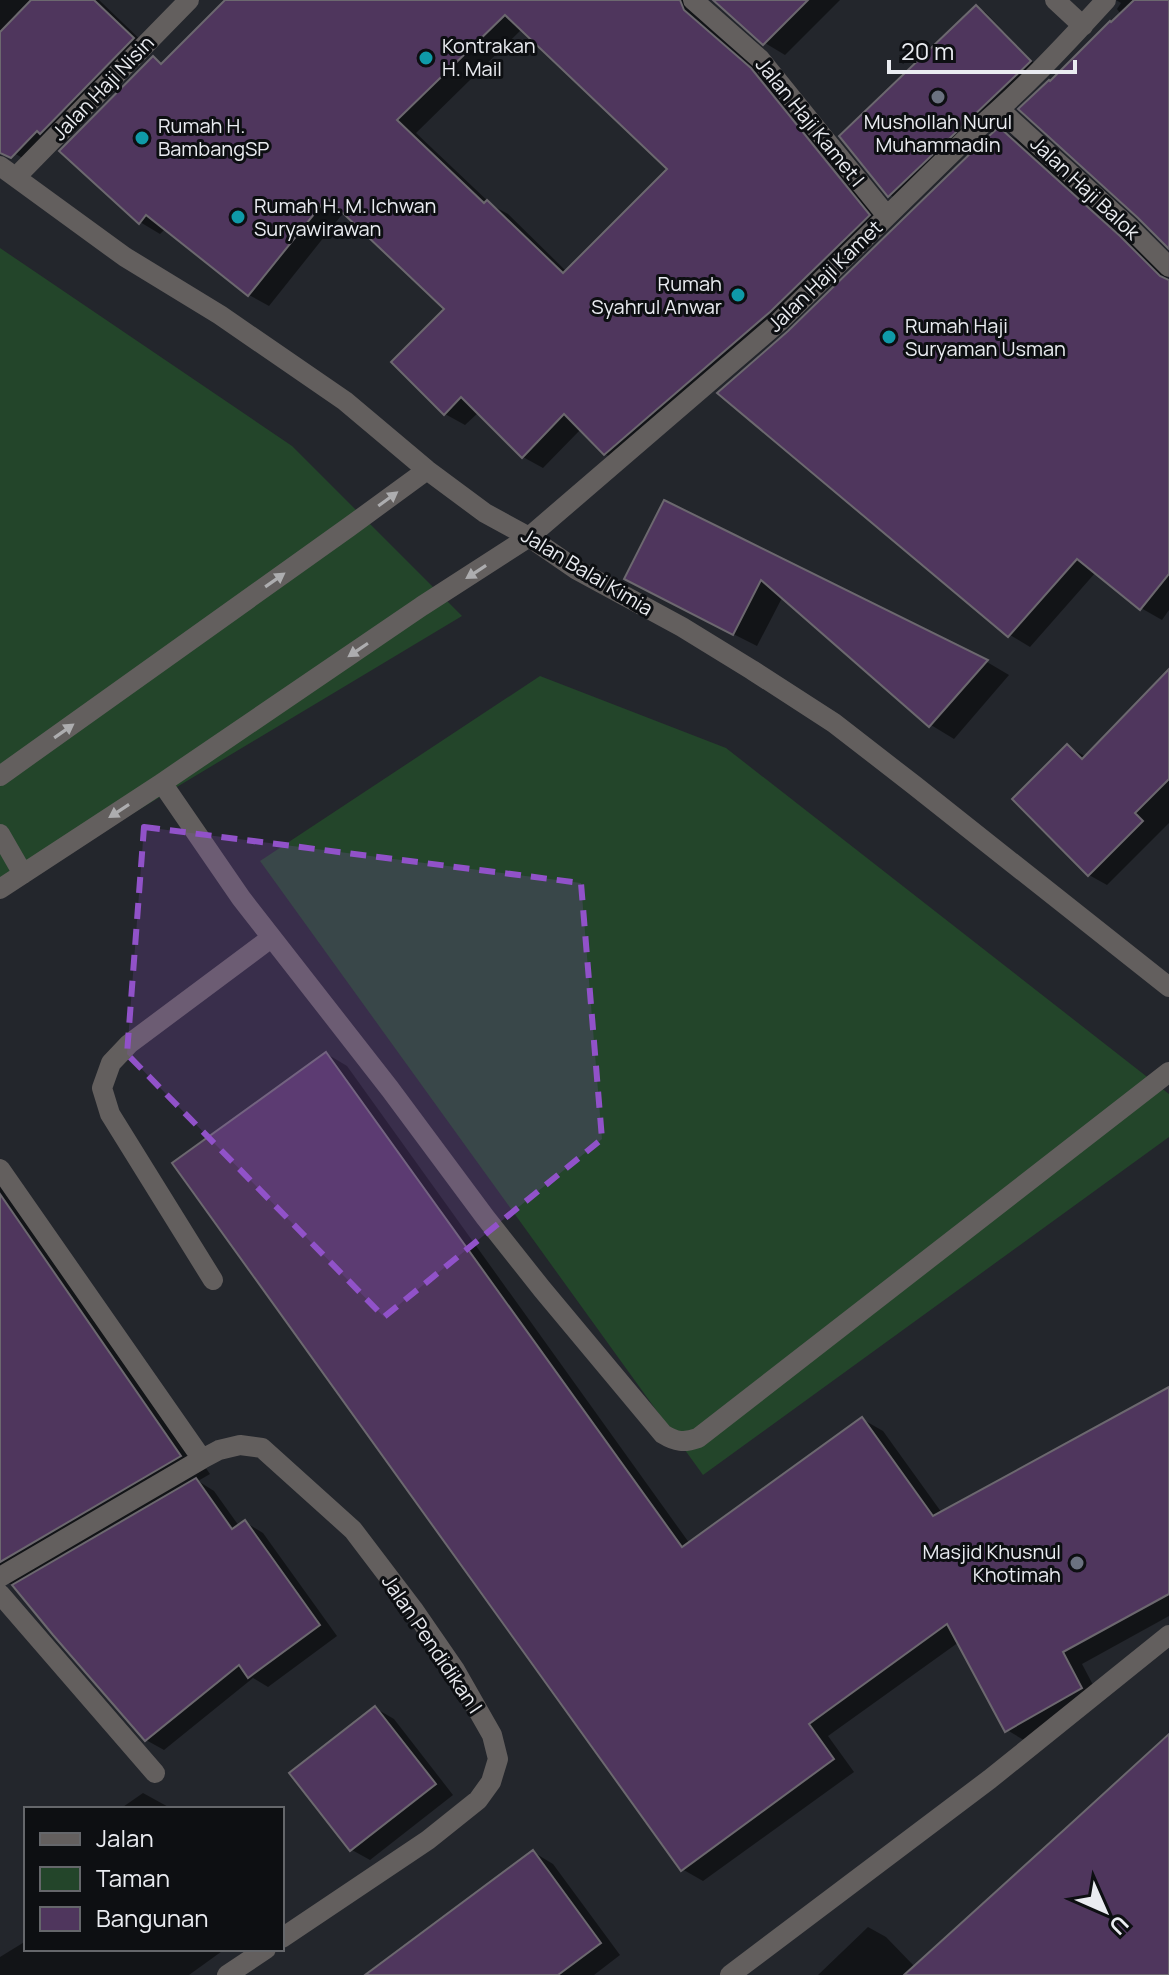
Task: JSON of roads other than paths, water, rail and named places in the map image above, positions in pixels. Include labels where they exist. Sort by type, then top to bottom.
[{"type":"street","name":"Jalan Haji Nisin","points":[[8,171],[189,0]]},
{"type":"street","name":"Jalan Haji Kamet I","points":[[693,0],[760,59],[887,216]]},
{"type":"street","points":[[1055,0],[1083,26]]},
{"type":"street","name":"Jalan Haji Kamet","points":[[0,889],[529,537],[779,322],[971,134],[1000,110],[1106,0]]},
{"type":"street","name":"Jalan Haji Balok","points":[[1000,110],[1169,267]]},
{"type":"street","name":"Jalan Balai Kimia","points":[[8,171],[125,257],[220,315],[345,401],[427,470],[485,513],[529,537],[577,570],[682,627],[834,723],[1169,987]]},
{"type":"street","points":[[0,776],[427,470]]},
{"type":"street","points":[[162,783],[271,938],[390,1089],[485,1217],[663,1434],[678,1442],[698,1438],[1169,1072]]},
{"type":"street","points":[[0,834],[23,874]]},
{"type":"street","points":[[213,1280],[110,1114],[102,1088],[111,1063],[129,1044],[271,938]]},
{"type":"street","points":[[0,1169],[202,1459],[0,1577]]},
{"type":"street","name":"Jalan Pendidikan I","points":[[202,1459],[219,1450],[240,1445],[262,1448],[353,1530],[455,1670],[492,1735],[498,1759],[491,1782],[478,1800],[428,1840],[284,1937]]},
{"type":"street","points":[[0,1594],[155,1773]]},
{"type":"street","points":[[730,1975],[990,1779],[1169,1635]]},
{"type":"street","points":[[227,1975],[263,1951]]},
{"type":"place","name":"Kontrakan H. Mail","points":[[426,58]]},
{"type":"place","name":"Mushollah Nurul Muhammadin","points":[[938,97]]},
{"type":"place","name":"Rumah H. BambangSP","points":[[142,138]]},
{"type":"place","name":"Rumah H. M. Ichwan Suryawirawan","points":[[238,217]]},
{"type":"place","name":"Rumah Syahrul Anwar","points":[[738,295]]},
{"type":"place","name":"Rumah Haji Suryaman Usman","points":[[889,337]]},
{"type":"place","name":"Masjid Khusnul Khotimah","points":[[1077,1563]]}]
